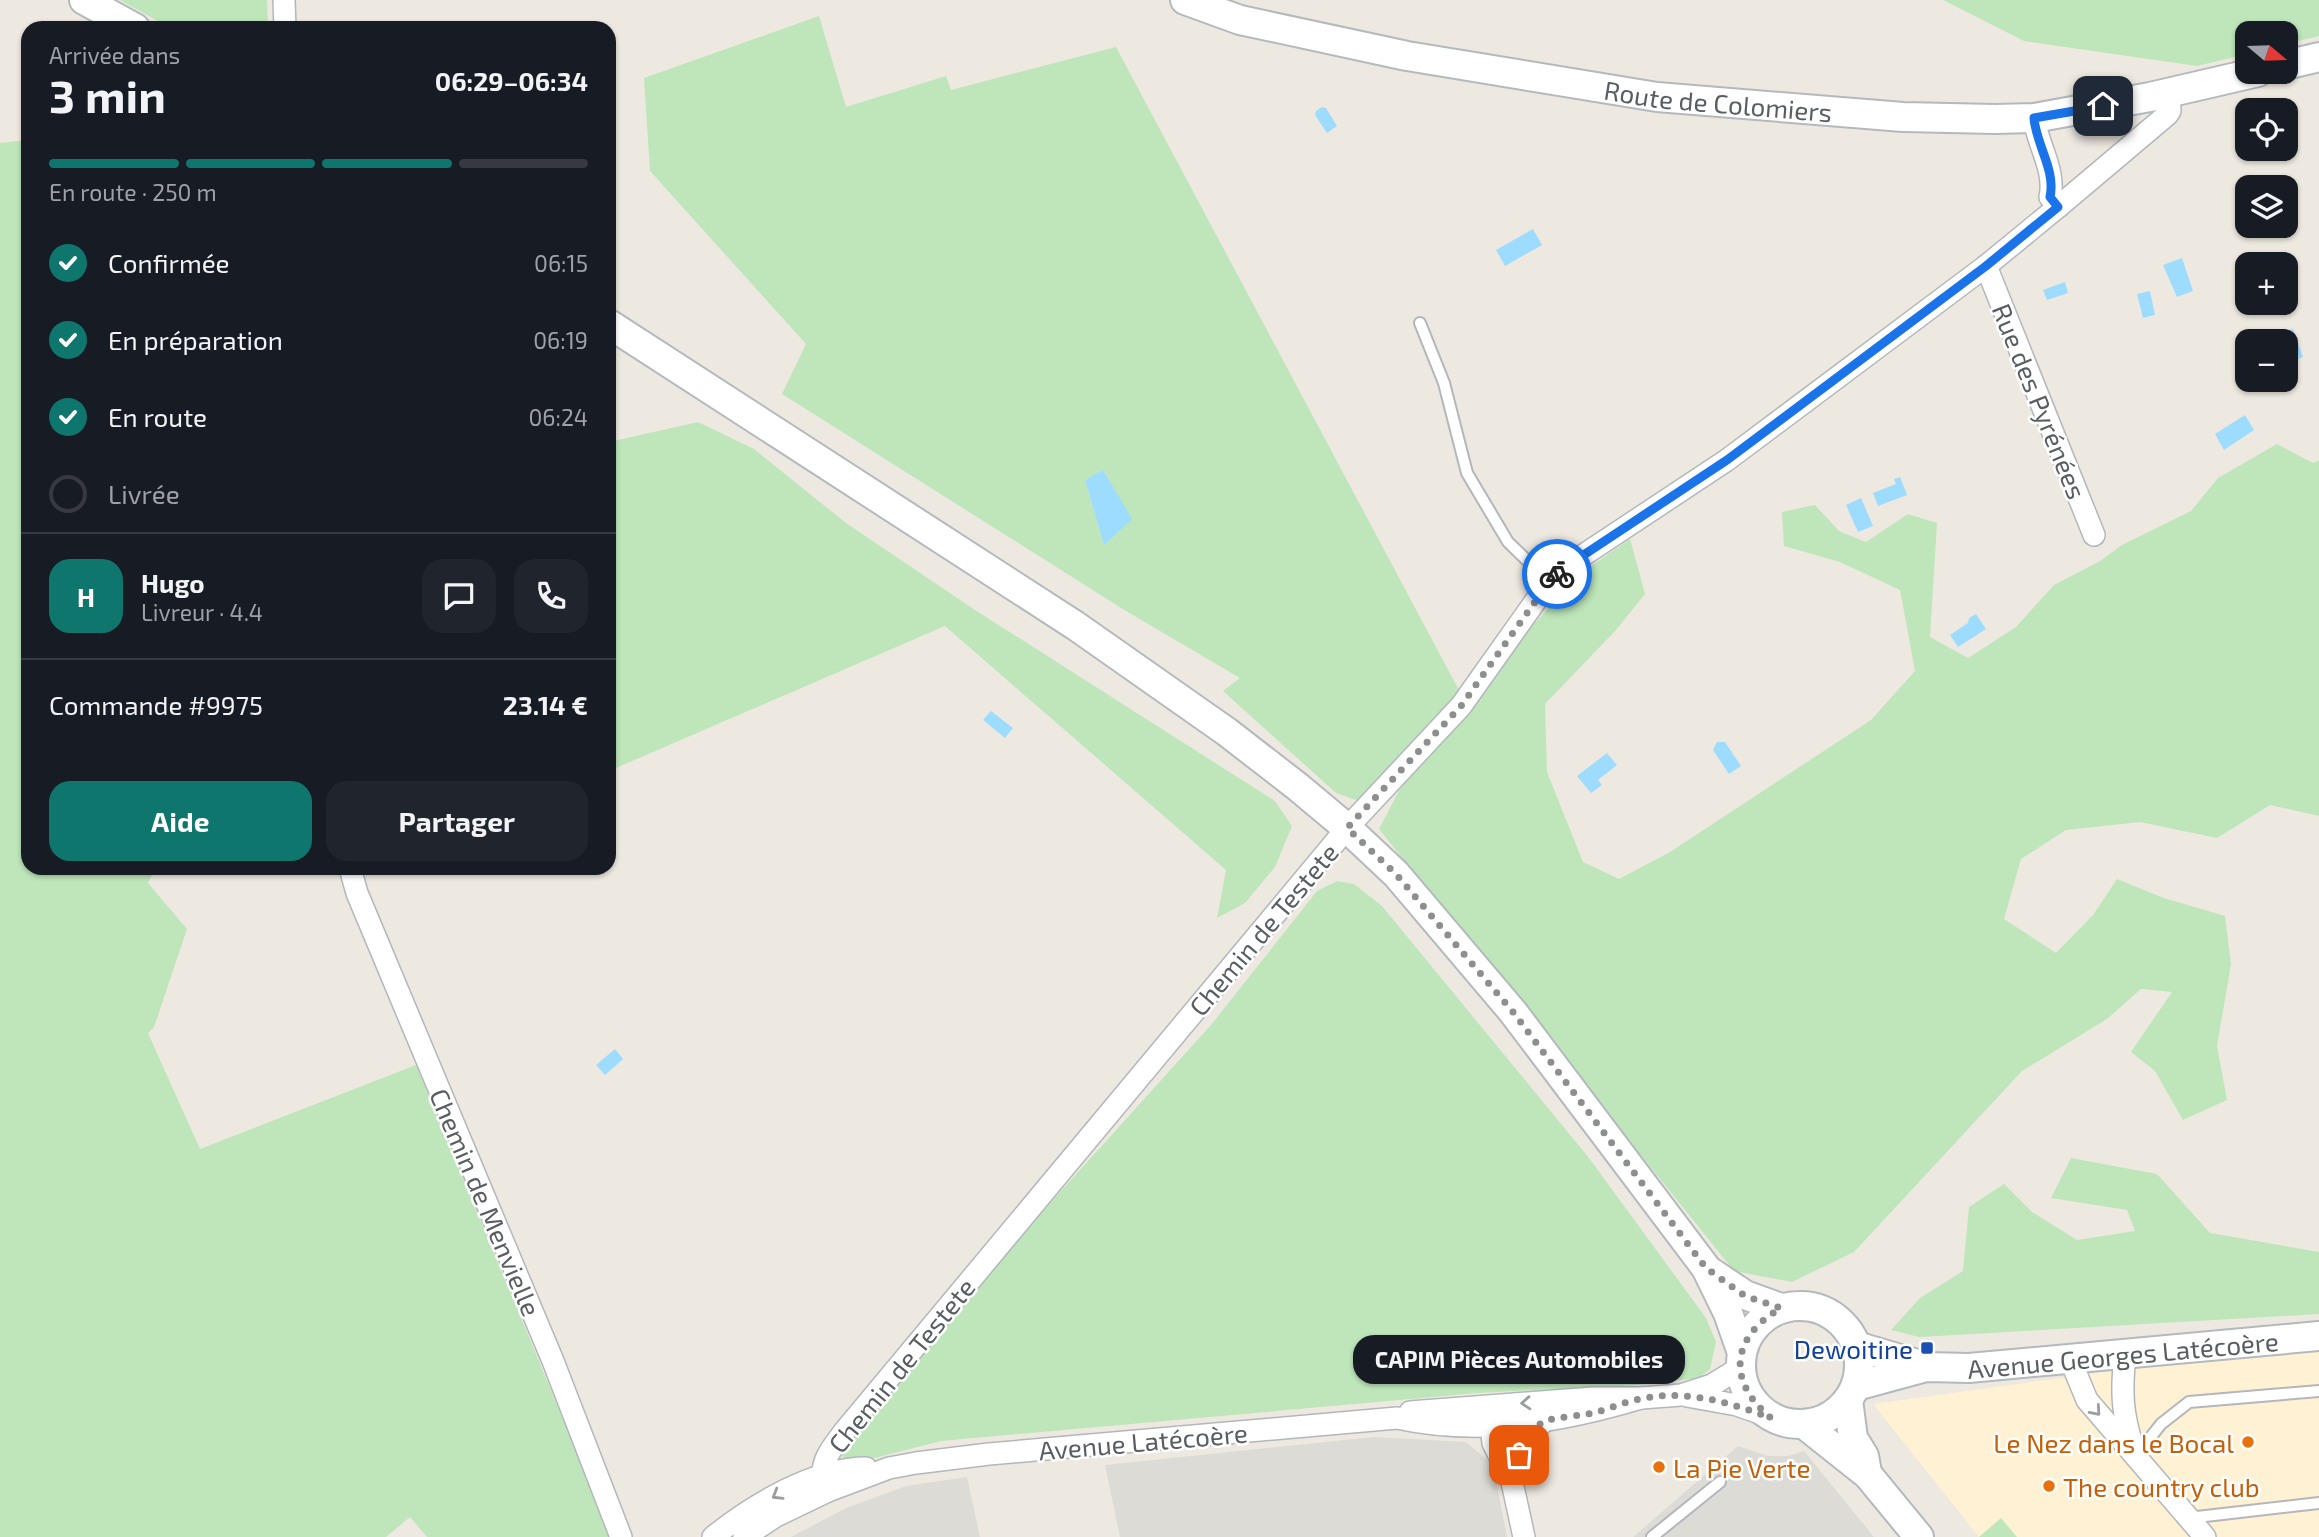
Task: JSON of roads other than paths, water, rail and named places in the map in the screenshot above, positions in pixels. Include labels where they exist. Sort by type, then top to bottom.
[{"type":"main road","points":[[84,0],[122,21]]},
{"type":"main road","name":"Route de Colomiers","points":[[1185,0],[1240,20],[1407,56],[1657,97],[1903,117],[2034,118],[2235,77]]},
{"type":"main road","points":[[2298,62],[2319,57]]},
{"type":"main road","points":[[616,329],[1076,626],[1227,732],[1347,828],[1396,874],[1513,1012],[1706,1268],[1728,1313],[1741,1359],[1745,1387],[1756,1405],[1771,1418],[1790,1425],[1805,1425],[1822,1421],[1837,1412],[1852,1393]]},
{"type":"main road","points":[[1706,1268],[1745,1296],[1781,1308],[1811,1307],[1826,1312],[1839,1320],[1849,1332],[1856,1346],[1859,1366],[1852,1393],[1853,1438],[1864,1456],[1868,1475]]},
{"type":"main road","points":[[1741,1359],[1754,1327],[1781,1308]]},
{"type":"main road","name":"Avenue Georges Latécoère","points":[[1856,1346],[1926,1367],[1969,1368],[2319,1336]]},
{"type":"main road","name":"Avenue Georges Latécoère","points":[[1852,1393],[1926,1367]]},
{"type":"main road","points":[[1805,1425],[1868,1475],[1919,1537]]},
{"type":"street","points":[[284,0],[285,21]]},
{"type":"street","name":"Chemin de Testete","points":[[822,1476],[822,1466],[828,1453],[843,1433],[1347,828],[1461,706],[1549,582],[1570,564],[1727,460],[1986,266],[2167,116],[2170,111],[2169,92]]},
{"type":"street","points":[[2034,118],[2050,175],[2050,197],[2058,207]]},
{"type":"street","name":"Rue des Pyrénées","points":[[1986,266],[2094,535]]},
{"type":"street","name":"Chemin de Menvielle","points":[[352,875],[553,1361],[621,1537]]},
{"type":"street","points":[[2125,1354],[2122,1397],[2125,1421],[2135,1457]]},
{"type":"street","name":"Avenue Latécoère","points":[[1681,1395],[1712,1385],[1741,1359]]},
{"type":"street","points":[[2070,1359],[2087,1400],[2205,1537]]},
{"type":"street","name":"Avenue Latécoère","points":[[1397,1418],[1409,1412],[1489,1405],[1681,1395],[1720,1401],[1771,1418]]},
{"type":"street","name":"Avenue Latécoère","points":[[713,1537],[727,1525],[786,1490],[851,1468],[889,1468],[989,1454],[1397,1418],[1453,1426],[1492,1427],[1594,1412],[1641,1398]]},
{"type":"street","points":[[1489,1405],[1493,1443],[1513,1482],[1524,1537]]},
{"type":"street","points":[[1513,1482],[1519,1455],[1544,1421]]},
{"type":"street","name":"Avenue Latécoère","points":[[744,1537],[759,1525],[828,1491],[889,1468]]},
{"type":"lane","points":[[1420,323],[1444,383],[1467,473],[1508,542],[1549,582]]},
{"type":"lane","points":[[2135,1457],[2161,1424],[2189,1402],[2319,1391]]},
{"type":"lane","points":[[1652,1537],[1720,1482]]},
{"type":"lane","points":[[2188,1518],[2319,1503]]},
{"type":"water","points":[[1322,107],[1326,108],[1337,126],[1327,133],[1315,115]]},
{"type":"water","points":[[1533,229],[1542,245],[1505,266],[1496,250]]},
{"type":"water","points":[[2182,258],[2193,291],[2177,297],[2163,265]]},
{"type":"water","points":[[2065,282],[2068,293],[2047,300],[2043,290]]},
{"type":"water","points":[[2150,291],[2155,315],[2143,318],[2137,294]]},
{"type":"water","points":[[2298,343],[2303,357],[2298,359]]},
{"type":"water","points":[[2245,415],[2254,430],[2224,450],[2215,434]]},
{"type":"water","points":[[1103,470],[1132,519],[1104,545],[1085,480]]},
{"type":"water","points":[[1900,477],[1907,495],[1878,506],[1873,493],[1896,484],[1894,479]]},
{"type":"water","points":[[1861,498],[1873,526],[1858,532],[1846,505]]},
{"type":"water","points":[[1976,614],[1986,629],[1958,647],[1950,635]]},
{"type":"water","points":[[991,711],[1013,728],[1005,738],[983,720]]},
{"type":"water","points":[[1717,742],[1725,742],[1741,766],[1729,774],[1713,750]]},
{"type":"water","points":[[1607,753],[1617,765],[1598,780],[1602,785],[1591,793],[1577,776]]},
{"type":"water","points":[[615,1049],[623,1059],[605,1075],[596,1065]]},
{"type":"place","name":"Dewoitine","points":[[1927,1348]]},
{"type":"place","name":"Le Nez dans le Bocal","points":[[2248,1442]]},
{"type":"place","name":"CAPIM Pièces Automobiles","points":[[1519,1455]]},
{"type":"place","name":"La Pie Verte","points":[[1659,1467]]},
{"type":"place","name":"The country club","points":[[2049,1486]]}]
